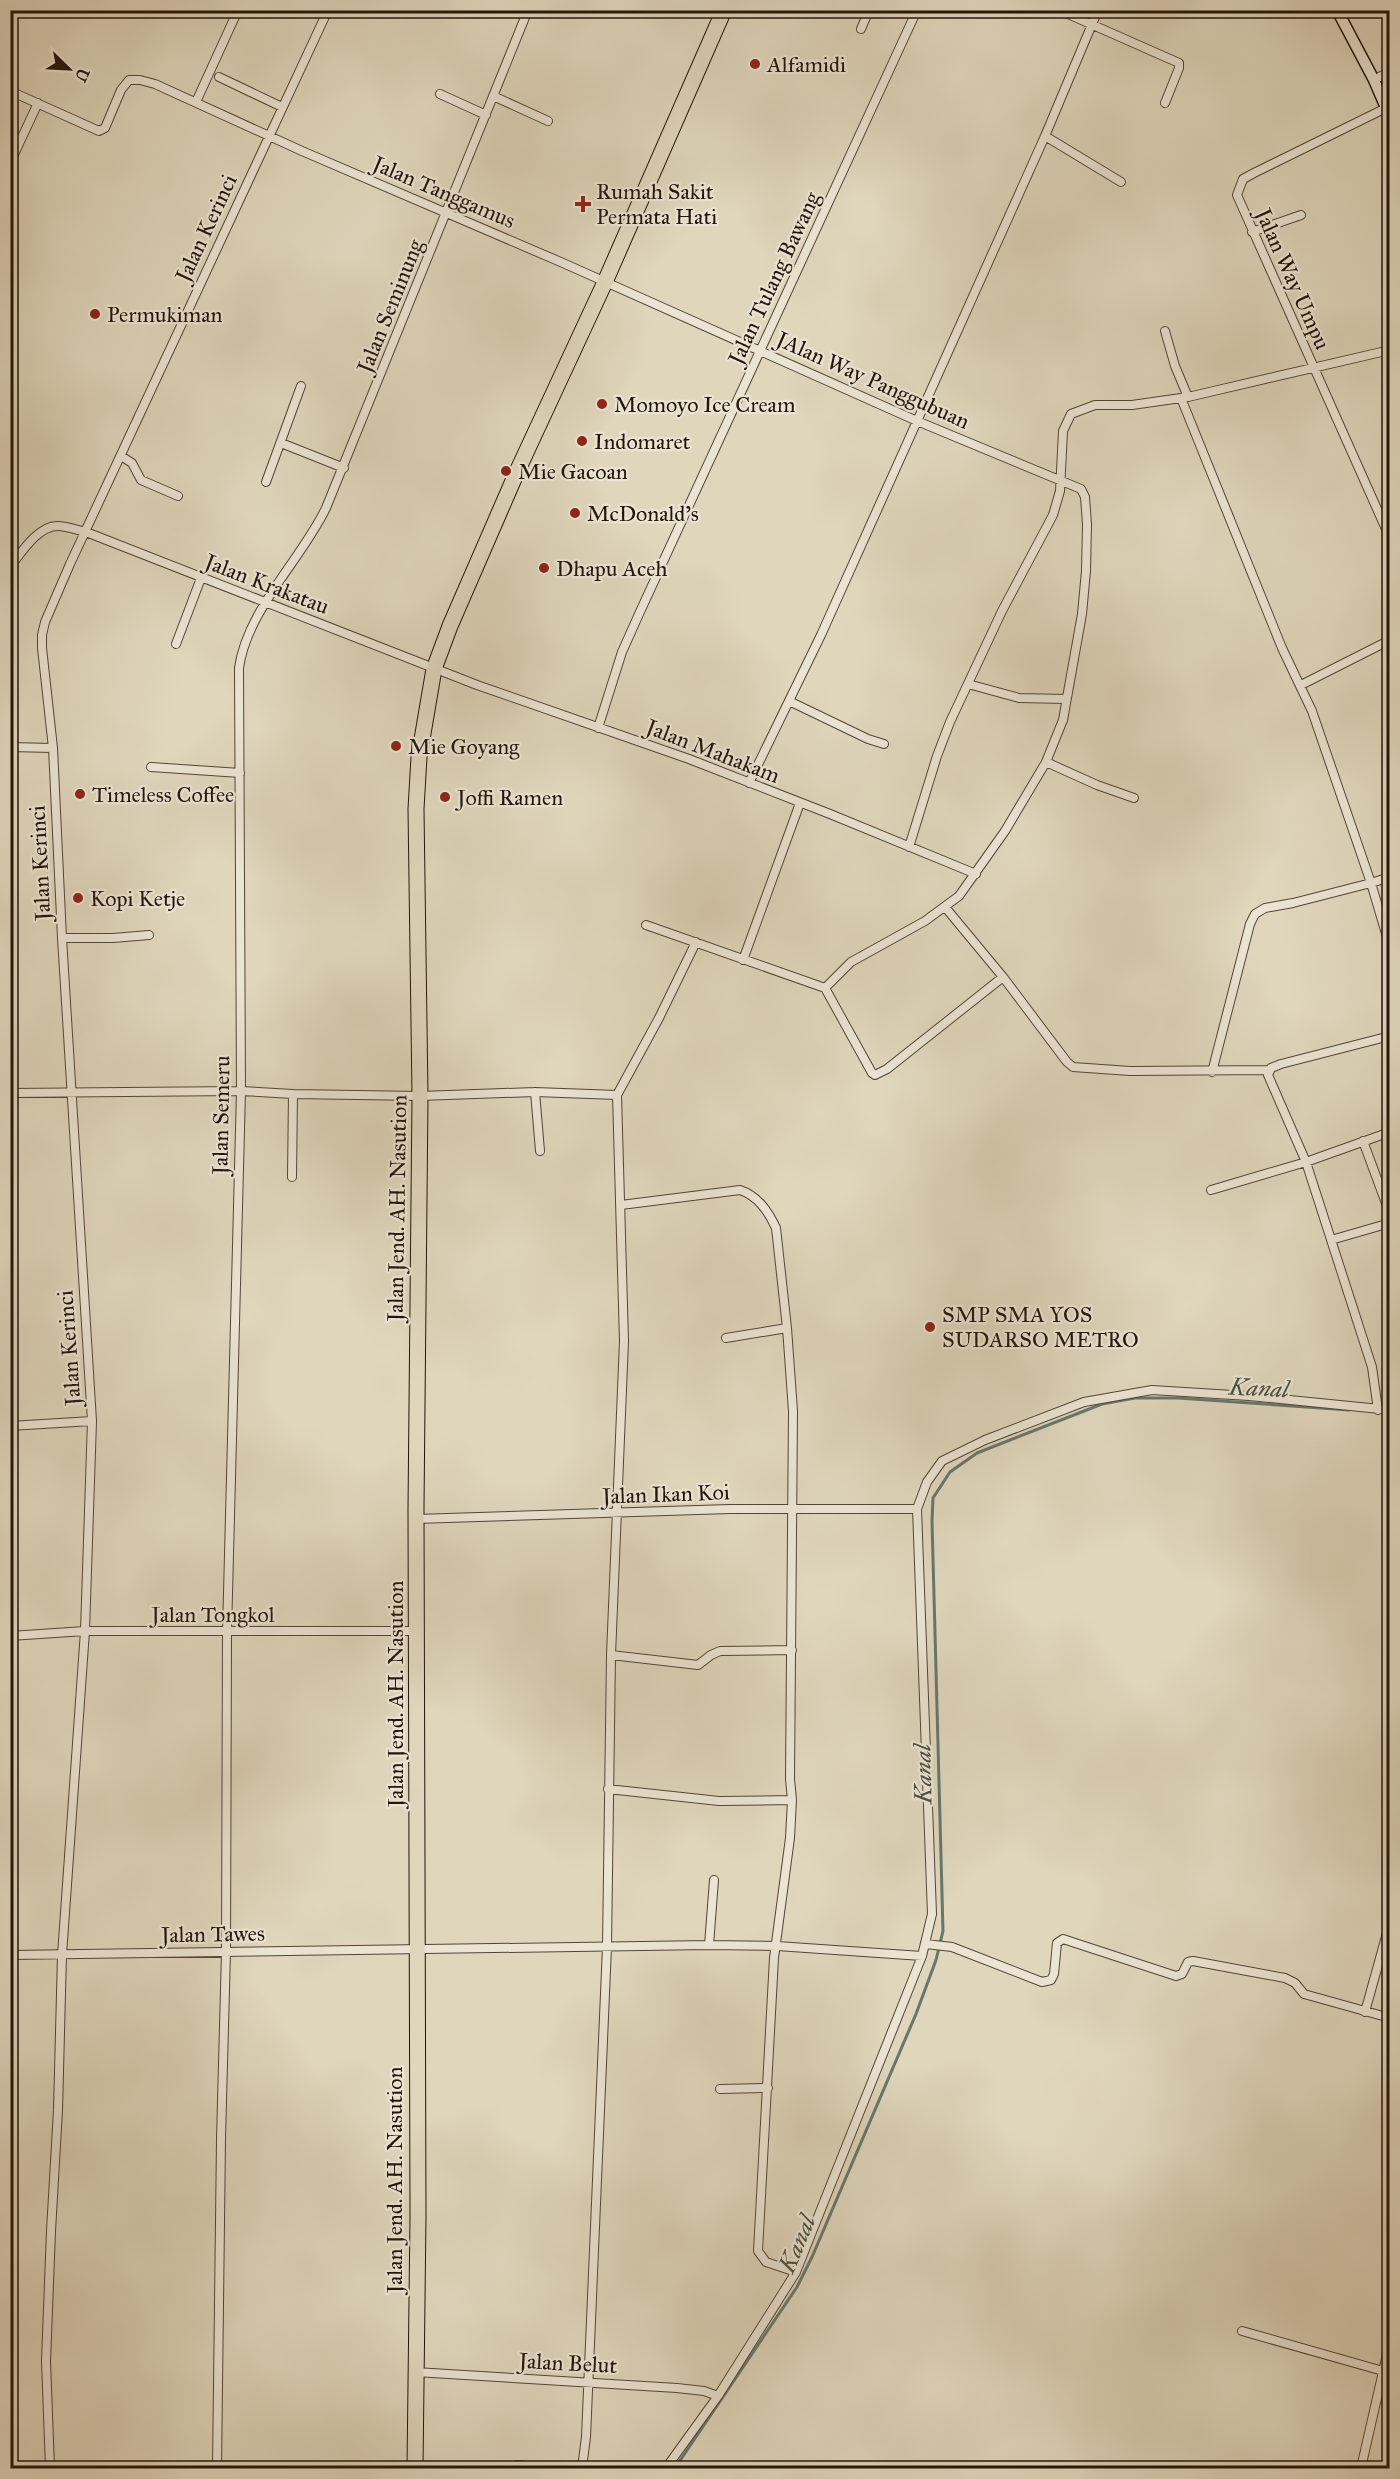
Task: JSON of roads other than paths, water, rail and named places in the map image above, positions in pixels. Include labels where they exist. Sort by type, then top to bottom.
[{"type":"highway","name":"Jalan Jend. AH. Nasution","points":[[415,2469],[418,2217],[416,1519],[420,1096],[416,809],[424,720],[435,669],[450,626],[605,282],[724,10]]},
{"type":"main road","points":[[1337,10],[1388,112]]},
{"type":"street","points":[[196,102],[238,10]]},
{"type":"street","name":"Jalan Kerinci","points":[[50,2469],[46,2361],[58,2110],[62,1955],[85,1631],[92,1421],[62,938],[53,748],[42,635],[45,622],[86,532],[328,10]]},
{"type":"street","name":"Jalan Seminung","points":[[265,604],[321,519],[344,468],[528,10]]},
{"type":"street","points":[[861,29],[869,10]]},
{"type":"street","name":"Jalan Tulang Bawang","points":[[598,728],[619,662],[635,623],[917,10]]},
{"type":"street","points":[[1059,10],[1179,63],[1165,103]]},
{"type":"street","points":[[749,783],[821,635],[1045,136],[1098,10]]},
{"type":"street","points":[[1374,80],[1389,71]]},
{"type":"street","points":[[219,77],[282,107]]},
{"type":"street","name":"Jalan Tanggamus","points":[[38,103],[99,131],[105,128],[121,90],[129,80],[155,84],[268,136],[605,282]]},
{"type":"street","points":[[10,91],[38,103],[10,163]]},
{"type":"street","points":[[440,94],[486,115]]},
{"type":"street","points":[[493,96],[548,121]]},
{"type":"street","name":"Jalan Way Umpu","points":[[1388,112],[1243,179],[1237,195],[1389,538]]},
{"type":"street","points":[[1045,136],[1121,182]]},
{"type":"street","points":[[1252,232],[1301,214]]},
{"type":"street","name":"JAlan Way Panggubuan","points":[[605,282],[762,350],[916,421],[1080,488],[1083,491],[1087,524],[1086,571],[1082,614],[1066,699]]},
{"type":"street","points":[[1165,331],[1185,397],[1282,648],[1301,685],[1371,883],[1389,947]]},
{"type":"street","points":[[909,847],[937,756],[968,684],[1002,611],[1053,515],[1061,481],[1063,431],[1071,414],[1095,405],[1132,405],[1185,397],[1389,350]]},
{"type":"street","points":[[266,482],[301,386]]},
{"type":"street","points":[[281,443],[344,468]]},
{"type":"street","points":[[121,456],[132,463],[141,480],[178,496]]},
{"type":"street","name":"Jalan Krakatau","points":[[10,567],[28,546],[48,529],[58,526],[86,532],[435,669]]},
{"type":"street","points":[[176,644],[201,578]]},
{"type":"street","name":"Jalan Semeru","points":[[217,2469],[220,2139],[226,1951],[228,1632],[241,1091],[241,655],[265,604]]},
{"type":"street","points":[[1301,685],[1389,640]]},
{"type":"street","name":"Jalan Mahakam","points":[[435,669],[749,783],[976,874]]},
{"type":"street","points":[[825,988],[851,962],[925,921],[959,896],[976,874],[1046,762],[1063,720],[1066,699],[1019,698],[968,684]]},
{"type":"street","points":[[789,701],[868,739],[884,744]]},
{"type":"street","points":[[10,747],[53,748]]},
{"type":"street","points":[[1046,762],[1097,785],[1134,798]]},
{"type":"street","points":[[152,767],[240,773]]},
{"type":"street","points":[[743,960],[800,803]]},
{"type":"street","points":[[1212,1072],[1250,924],[1255,914],[1265,908],[1293,903],[1389,877]]},
{"type":"street","points":[[945,907],[1003,976],[1066,1062],[1073,1066],[1130,1071],[1270,1070],[1281,1064],[1389,1036]]},
{"type":"street","points":[[646,925],[825,988],[875,1075],[887,1069],[1003,976]]},
{"type":"street","points":[[62,938],[149,935]]},
{"type":"street","points":[[582,2469],[589,2381],[607,1947],[611,1655],[624,1304],[617,1095],[696,942]]},
{"type":"street","points":[[1270,1070],[1269,1077],[1306,1162],[1372,1367],[1378,1410]]},
{"type":"street","points":[[10,1093],[241,1091],[420,1096],[535,1092],[617,1095]]},
{"type":"street","points":[[535,1092],[540,1151]]},
{"type":"street","points":[[292,1177],[293,1094]]},
{"type":"street","points":[[1211,1190],[1306,1162],[1389,1132]]},
{"type":"street","points":[[1363,1141],[1389,1214]]},
{"type":"street","points":[[621,1206],[740,1190],[756,1198],[776,1228],[793,1411],[790,1779],[792,1800],[790,1838],[774,1958],[758,2251],[766,2262],[796,2272]]},
{"type":"street","points":[[1331,1240],[1389,1223]]},
{"type":"street","points":[[726,1338],[787,1328]]},
{"type":"street","points":[[666,2469],[718,2396],[796,2272],[928,1944],[932,1914],[917,1509],[927,1482],[942,1461],[985,1440],[1084,1402],[1152,1390],[1249,1396],[1389,1410]]},
{"type":"street","points":[[10,1426],[92,1421]]},
{"type":"street","name":"Jalan Ikan Koi","points":[[416,1519],[792,1508],[917,1509]]},
{"type":"street","name":"Jalan Tongkol","points":[[10,1636],[85,1631],[417,1630]]},
{"type":"street","points":[[611,1655],[698,1665],[711,1654],[720,1651],[792,1650]]},
{"type":"street","points":[[608,1789],[719,1801],[792,1800]]},
{"type":"street","points":[[709,1945],[714,1880]]},
{"type":"street","points":[[1365,2012],[1389,1922]]},
{"type":"street","points":[[928,1944],[952,1947],[1042,1982],[1051,1980],[1054,1974],[1057,1943],[1063,1939],[1176,1976],[1182,1974],[1188,1962],[1193,1961],[1285,1978],[1295,1983],[1304,1994],[1389,2018]]},
{"type":"street","name":"Jalan Tawes","points":[[10,1955],[709,1945],[777,1946],[922,1956]]},
{"type":"street","points":[[720,2089],[768,2088]]},
{"type":"street","points":[[1242,2331],[1385,2372]]},
{"type":"street","points":[[1361,2469],[1385,2372],[1389,2341]]},
{"type":"street","name":"Jalan Belut","points":[[415,2372],[589,2381],[695,2390],[718,2396]]},
{"type":"street","points":[[517,2465],[546,2469]]},
{"type":"waterway","name":"Kanal","points":[[675,2468],[797,2287],[916,2014],[936,1960],[943,1931],[933,1498],[950,1472],[977,1453],[1102,1404],[1135,1398],[1178,1398],[1349,1410]]},
{"type":"place","name":"Alfamidi","points":[[755,64]]},
{"type":"place","name":"Rumah Sakit Permata Hati","points":[[583,204]]},
{"type":"place","name":"Permukiman","points":[[95,314]]},
{"type":"place","name":"Momoyo Ice Cream","points":[[602,404]]},
{"type":"place","name":"Indomaret","points":[[582,441]]},
{"type":"place","name":"Mie Gacoan","points":[[506,471]]},
{"type":"place","name":"McDonald's","points":[[575,513]]},
{"type":"place","name":"Dhapu Aceh","points":[[544,568]]},
{"type":"place","name":"Mie Goyang","points":[[396,746]]},
{"type":"place","name":"Timeless Coffee","points":[[80,794]]},
{"type":"place","name":"Joffi Ramen","points":[[445,797]]},
{"type":"place","name":"Kopi Ketje","points":[[78,898]]},
{"type":"place","name":"SMP SMA YOS SUDARSO METRO","points":[[930,1327]]}]
